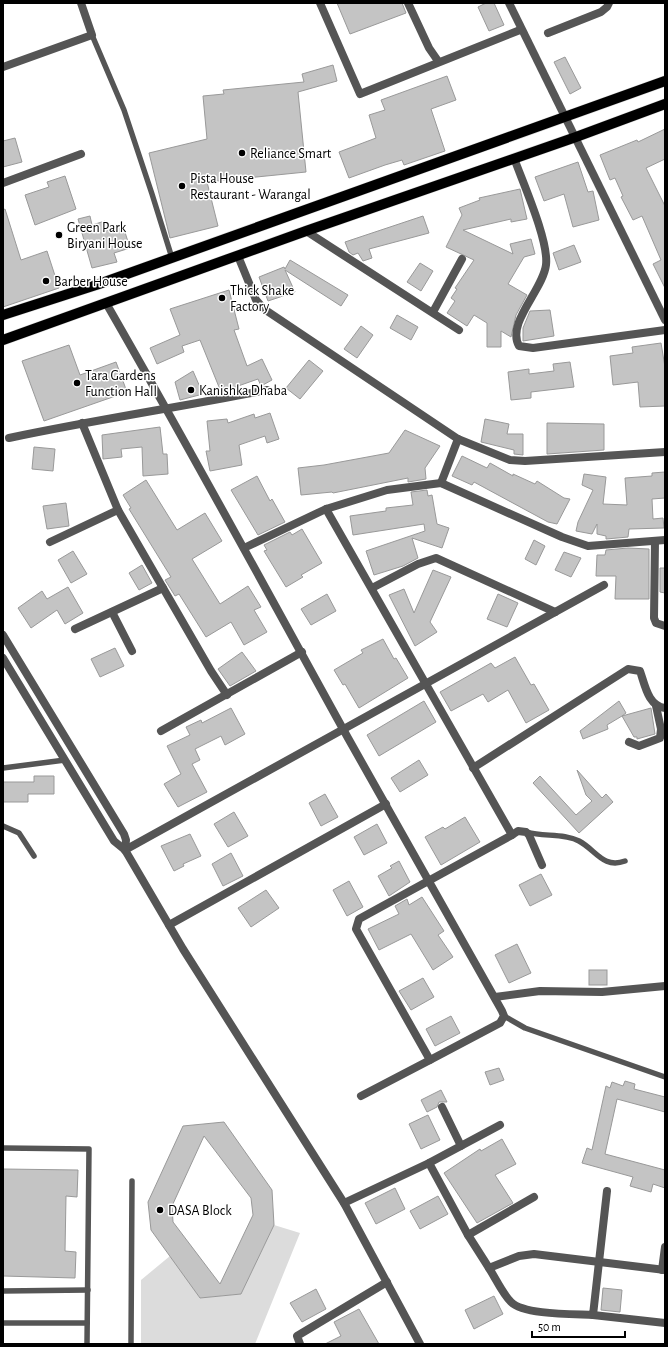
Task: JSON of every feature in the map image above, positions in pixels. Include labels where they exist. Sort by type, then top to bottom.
[{"type":"main road","points":[[3,315],[172,258],[665,81]]},
{"type":"main road","points":[[3,340],[665,104]]},
{"type":"street","points":[[320,3],[360,94],[438,61],[520,30]]},
{"type":"street","points":[[408,3],[429,48],[438,61]]},
{"type":"street","points":[[508,3],[520,30],[576,137],[665,320]]},
{"type":"street","points":[[548,32],[601,12],[609,3]]},
{"type":"street","points":[[3,67],[92,35],[83,4]]},
{"type":"street","points":[[3,184],[81,154]]},
{"type":"street","points":[[514,158],[537,222],[546,256],[546,266],[540,283],[516,330],[516,341],[519,346],[533,348],[665,330]]},
{"type":"street","points":[[306,231],[460,330]]},
{"type":"street","points":[[238,256],[256,300],[264,309],[458,439],[510,460],[525,461],[665,452]]},
{"type":"street","points":[[433,312],[462,259]]},
{"type":"street","points":[[106,303],[302,652],[428,881],[495,997],[504,1016],[500,1023],[361,1096]]},
{"type":"street","points":[[8,438],[82,423],[167,410],[267,390]]},
{"type":"street","points":[[82,423],[118,510],[211,671],[227,695]]},
{"type":"street","points":[[441,482],[458,439]]},
{"type":"street","points":[[244,548],[326,508],[387,490],[441,482],[562,537],[588,546],[665,540]]},
{"type":"street","points":[[326,508],[512,835]]},
{"type":"street","points":[[50,542],[118,510]]},
{"type":"street","points":[[655,541],[654,618],[656,623],[665,626]]},
{"type":"street","points":[[372,588],[418,564],[436,558],[555,612]]},
{"type":"street","points":[[125,850],[604,585]]},
{"type":"street","points":[[75,629],[163,588]]},
{"type":"street","points":[[112,612],[132,651]]},
{"type":"street","points":[[3,635],[124,834],[126,840],[125,850]]},
{"type":"street","points":[[161,731],[302,652]]},
{"type":"street","points":[[4,663],[23,690],[114,841],[125,850],[169,925],[344,1203],[420,1344]]},
{"type":"street","points":[[473,768],[628,669],[640,671],[652,701],[656,706],[661,729],[660,738],[639,746],[629,742]]},
{"type":"street","points":[[23,690],[33,684]]},
{"type":"street","points":[[656,706],[665,708]]},
{"type":"street","points":[[169,925],[386,804]]},
{"type":"street","points":[[430,1060],[356,930],[356,925],[359,919],[518,831],[526,832],[542,866]]},
{"type":"street","points":[[495,997],[540,991],[602,992],[665,986]]},
{"type":"street","points":[[442,1107],[461,1146]]},
{"type":"street","points":[[344,1203],[429,1163],[500,1126]]},
{"type":"street","points":[[429,1163],[468,1235],[510,1302],[517,1307],[529,1310],[665,1323]]},
{"type":"street","points":[[593,1315],[607,1191]]},
{"type":"street","points":[[468,1235],[534,1197]]},
{"type":"street","points":[[489,1268],[525,1254],[599,1261],[664,1270],[665,1247]]},
{"type":"street","points":[[300,1344],[297,1336],[387,1282]]},
{"type":"lane","points":[[92,35],[124,110],[172,258]]},
{"type":"lane","points":[[3,768],[65,760]]},
{"type":"lane","points":[[3,826],[19,833],[34,856]]},
{"type":"lane","points":[[526,832],[539,835],[570,838],[586,845],[608,862],[618,863],[625,861]]},
{"type":"lane","points":[[504,1016],[525,1028],[665,1076]]},
{"type":"lane","points":[[3,1148],[89,1149],[87,1344]]},
{"type":"lane","points":[[131,1344],[132,1181]]},
{"type":"lane","points":[[3,1291],[88,1290]]},
{"type":"lane","points":[[3,1323],[87,1323]]},
{"type":"shaded area","points":[[274,1225],[300,1233],[255,1344],[141,1344],[141,1280],[170,1256],[200,1298],[241,1294]]},
{"type":"building","points":[[337,3],[402,3],[406,13],[350,34]]},
{"type":"building","points":[[486,3],[494,3],[504,25],[489,31],[478,7]]},
{"type":"building","points":[[565,57],[581,88],[570,94],[554,62]]},
{"type":"building","points":[[333,65],[337,81],[298,92],[306,172],[207,182],[218,226],[170,238],[149,153],[207,139],[203,96],[224,94],[223,90],[304,82],[302,74]]},
{"type":"building","points":[[447,76],[456,100],[431,109],[445,151],[404,165],[402,160],[349,178],[339,152],[376,138],[369,115],[385,110],[381,100]]},
{"type":"building","points":[[665,129],[665,159],[646,168],[665,206],[665,288],[653,264],[661,260],[642,216],[633,220],[621,197],[623,196],[615,178],[610,180],[600,155],[637,140],[638,142]]},
{"type":"building","points":[[15,138],[22,162],[3,167],[3,141]]},
{"type":"building","points":[[578,162],[588,192],[593,191],[599,220],[573,227],[564,194],[544,201],[535,177]]},
{"type":"building","points":[[65,176],[76,209],[35,225],[25,195],[49,187],[47,182]]},
{"type":"building","points":[[520,189],[527,219],[511,222],[511,219],[463,230],[513,254],[510,244],[531,239],[535,254],[524,257],[508,284],[527,295],[516,315],[511,337],[501,331],[501,347],[487,347],[487,323],[474,315],[467,326],[447,313],[455,301],[451,298],[457,289],[455,288],[474,260],[446,247],[462,215],[459,208],[480,200],[479,198]]},
{"type":"building","points":[[5,209],[21,260],[47,251],[59,288],[3,307],[3,210]]},
{"type":"building","points":[[90,216],[92,225],[105,221],[108,231],[123,226],[130,248],[114,253],[117,262],[92,268],[78,219]]},
{"type":"building","points":[[423,216],[429,233],[369,249],[372,258],[363,261],[358,253],[353,255],[349,252],[345,242]]},
{"type":"building","points":[[574,245],[581,262],[559,270],[553,253]]},
{"type":"building","points":[[290,260],[348,295],[341,306],[285,270],[295,292],[268,301],[259,277],[284,267],[285,269]]},
{"type":"building","points":[[420,263],[433,271],[421,291],[407,282]]},
{"type":"building","points":[[229,290],[239,329],[234,330],[247,366],[262,359],[272,380],[261,386],[258,379],[221,392],[200,340],[182,346],[184,352],[157,364],[150,348],[180,335],[170,309]]},
{"type":"building","points":[[550,310],[554,336],[523,341],[523,328],[530,311]]},
{"type":"building","points":[[397,315],[418,327],[411,340],[390,328]]},
{"type":"building","points":[[361,326],[373,335],[357,358],[344,349]]},
{"type":"building","points":[[661,343],[665,367],[665,406],[640,407],[638,382],[613,385],[610,356],[633,353],[632,347]]},
{"type":"building","name":"Tara Gardens Function Hall","points":[[69,345],[80,375],[116,362],[127,392],[44,421],[22,361]]},
{"type":"building","points":[[309,360],[323,371],[300,399],[286,388]]},
{"type":"building","points":[[570,362],[574,387],[531,392],[531,398],[511,400],[508,372],[529,369],[529,374],[554,371],[553,364]]},
{"type":"building","points":[[193,371],[203,394],[180,400],[175,382]]},
{"type":"building","points":[[270,413],[279,439],[267,443],[265,436],[239,445],[242,465],[210,471],[206,451],[210,451],[207,421],[227,419],[228,423],[254,414],[255,418]]},
{"type":"building","points":[[485,419],[509,424],[507,434],[523,434],[523,455],[514,454],[514,450],[481,442]]},
{"type":"building","points":[[547,423],[604,424],[604,450],[547,454]]},
{"type":"building","points":[[160,427],[163,454],[167,454],[168,474],[143,476],[142,447],[121,449],[122,457],[103,459],[102,435]]},
{"type":"building","points":[[405,430],[440,446],[425,468],[426,479],[408,482],[408,478],[333,493],[301,495],[298,468],[324,465],[389,453]]},
{"type":"building","points":[[34,447],[55,449],[53,471],[32,469]]},
{"type":"building","points":[[462,456],[487,468],[490,463],[513,476],[513,474],[535,484],[537,481],[564,498],[570,499],[557,524],[548,522],[474,482],[472,485],[452,476]]},
{"type":"building","points":[[665,472],[665,498],[652,499],[653,519],[663,518],[664,528],[629,529],[628,537],[606,539],[606,536],[597,534],[597,524],[592,534],[576,531],[578,522],[593,490],[582,485],[584,474],[606,477],[603,504],[627,505],[625,478],[652,476],[652,473]]},
{"type":"building","points":[[257,476],[270,501],[272,499],[285,522],[258,535],[231,490]]},
{"type":"building","points":[[146,480],[177,530],[205,513],[222,541],[192,559],[220,604],[248,586],[261,607],[254,610],[267,632],[244,645],[231,622],[206,637],[179,594],[175,596],[165,580],[171,577],[129,509],[131,508],[123,495]]},
{"type":"building","points":[[427,490],[428,496],[432,495],[437,524],[449,528],[442,548],[412,538],[418,558],[403,566],[374,575],[366,551],[425,531],[424,524],[353,535],[350,516],[386,511],[386,508],[413,505],[411,492]]},
{"type":"building","points":[[66,503],[69,526],[47,529],[43,506]]},
{"type":"building","points":[[302,529],[322,563],[301,575],[303,577],[286,587],[264,551],[267,550],[264,545],[290,532],[292,535]]},
{"type":"building","points":[[534,540],[545,546],[536,565],[525,559]]},
{"type":"building","points":[[628,548],[649,549],[649,599],[615,599],[616,576],[596,576],[597,555],[605,555],[606,550]]},
{"type":"building","points":[[73,551],[87,574],[71,583],[58,560]]},
{"type":"building","points":[[564,552],[581,558],[571,577],[555,570]]},
{"type":"building","points":[[142,565],[152,583],[139,590],[129,573]]},
{"type":"building","points":[[660,568],[665,568],[665,593],[660,592]]},
{"type":"building","points":[[433,570],[451,577],[430,622],[437,632],[415,646],[389,595],[404,589],[414,613]]},
{"type":"building","points":[[68,587],[83,613],[65,624],[57,610],[31,628],[18,608],[42,591],[47,599]]},
{"type":"building","points":[[327,594],[336,611],[311,625],[301,609]]},
{"type":"building","points":[[498,594],[518,603],[507,627],[487,619]]},
{"type":"building","points":[[383,639],[394,659],[396,658],[408,678],[359,708],[345,684],[343,685],[334,670],[363,653],[361,650]]},
{"type":"building","points":[[115,648],[124,666],[100,677],[91,659]]},
{"type":"building","points":[[242,652],[256,671],[230,686],[218,669]]},
{"type":"building","points":[[515,657],[531,685],[534,684],[549,710],[526,723],[508,690],[488,702],[483,694],[451,711],[440,692],[491,663],[495,668]]},
{"type":"building","points":[[424,701],[436,722],[379,756],[367,735]]},
{"type":"building","points":[[619,701],[626,713],[607,725],[608,729],[583,739],[580,731]]},
{"type":"building","points":[[231,708],[245,734],[225,745],[221,736],[195,749],[200,760],[192,764],[207,792],[178,807],[164,784],[181,774],[167,746],[190,735],[186,727],[201,720],[202,723]]},
{"type":"building","points":[[651,708],[655,734],[637,739],[637,737],[634,737],[622,716]]},
{"type":"building","points":[[419,760],[428,775],[400,792],[391,778]]},
{"type":"building","points":[[577,770],[602,798],[606,794],[613,802],[579,833],[533,783],[540,776],[576,815],[592,801],[586,795]]},
{"type":"building","points":[[34,776],[54,776],[54,794],[28,794],[28,802],[3,802],[3,782],[34,782]]},
{"type":"building","points":[[325,794],[338,817],[321,826],[309,803]]},
{"type":"building","points":[[234,812],[248,836],[228,847],[214,824]]},
{"type":"building","points":[[465,817],[480,842],[441,865],[425,837],[443,827],[445,829]]},
{"type":"building","points":[[377,824],[387,843],[364,855],[354,837]]},
{"type":"building","points":[[190,834],[201,856],[183,864],[184,866],[174,871],[161,846]]},
{"type":"building","points":[[231,853],[243,876],[223,886],[212,864]]},
{"type":"building","points":[[399,861],[410,882],[389,896],[378,876],[392,868],[390,866]]},
{"type":"building","points":[[541,874],[552,895],[530,906],[519,885]]},
{"type":"building","points":[[349,881],[363,907],[347,916],[333,890]]},
{"type":"building","points":[[266,890],[279,908],[251,927],[238,908]]},
{"type":"building","points":[[422,897],[444,931],[438,935],[453,957],[433,970],[411,934],[379,950],[368,929],[399,914],[395,906],[407,899],[409,905]]},
{"type":"building","points":[[517,944],[531,973],[509,983],[495,955]]},
{"type":"building","points":[[589,970],[607,970],[607,985],[589,985]]},
{"type":"building","points":[[423,978],[434,997],[411,1010],[399,991]]},
{"type":"building","points":[[451,1016],[460,1033],[435,1046],[426,1029]]},
{"type":"building","points":[[499,1068],[504,1080],[490,1085],[485,1072]]},
{"type":"building","points":[[625,1081],[635,1084],[634,1089],[665,1097],[665,1112],[617,1099],[605,1154],[665,1170],[665,1188],[653,1184],[651,1192],[630,1186],[633,1177],[582,1163],[587,1148],[592,1150],[606,1086],[610,1088],[612,1082],[623,1086]]},
{"type":"building","points":[[441,1090],[447,1102],[439,1102],[437,1107],[427,1112],[421,1100]]},
{"type":"building","points":[[428,1115],[440,1140],[421,1149],[409,1124]]},
{"type":"building","name":"DASA Block","points":[[224,1122],[272,1190],[274,1225],[241,1294],[200,1298],[151,1230],[148,1202],[183,1126]],"holes":[[[204,1136],[251,1198],[253,1215],[220,1284],[173,1222],[172,1206]]]},
{"type":"building","points":[[502,1139],[516,1164],[495,1175],[513,1203],[477,1223],[444,1173],[480,1149],[481,1151]]},
{"type":"building","points":[[3,1169],[78,1170],[77,1197],[66,1196],[65,1251],[76,1252],[75,1278],[3,1276]]},
{"type":"building","points":[[395,1188],[405,1209],[376,1224],[365,1203]]},
{"type":"building","points":[[438,1196],[448,1214],[420,1229],[410,1211]]},
{"type":"building","points":[[603,1288],[622,1290],[620,1312],[601,1310]]},
{"type":"building","points":[[316,1289],[326,1309],[302,1322],[290,1303]]},
{"type":"building","points":[[494,1296],[503,1314],[474,1329],[465,1310]]},
{"type":"building","points":[[359,1309],[379,1344],[325,1344],[341,1336],[334,1322]]},
{"type":"place","name":"Reliance Smart","points":[[242,153]]},
{"type":"place","name":"Pista House Restaurant - Warangal","points":[[182,186]]},
{"type":"place","name":"Green Park Biryani House","points":[[59,235]]},
{"type":"place","name":"Barber House","points":[[46,281]]},
{"type":"place","name":"Thick Shake Factory","points":[[222,298]]},
{"type":"place","name":"Tara Gardens Function Hall","points":[[77,383]]},
{"type":"place","name":"Kanishka Dhaba","points":[[191,390]]},
{"type":"place","name":"DASA Block","points":[[160,1210]]}]
